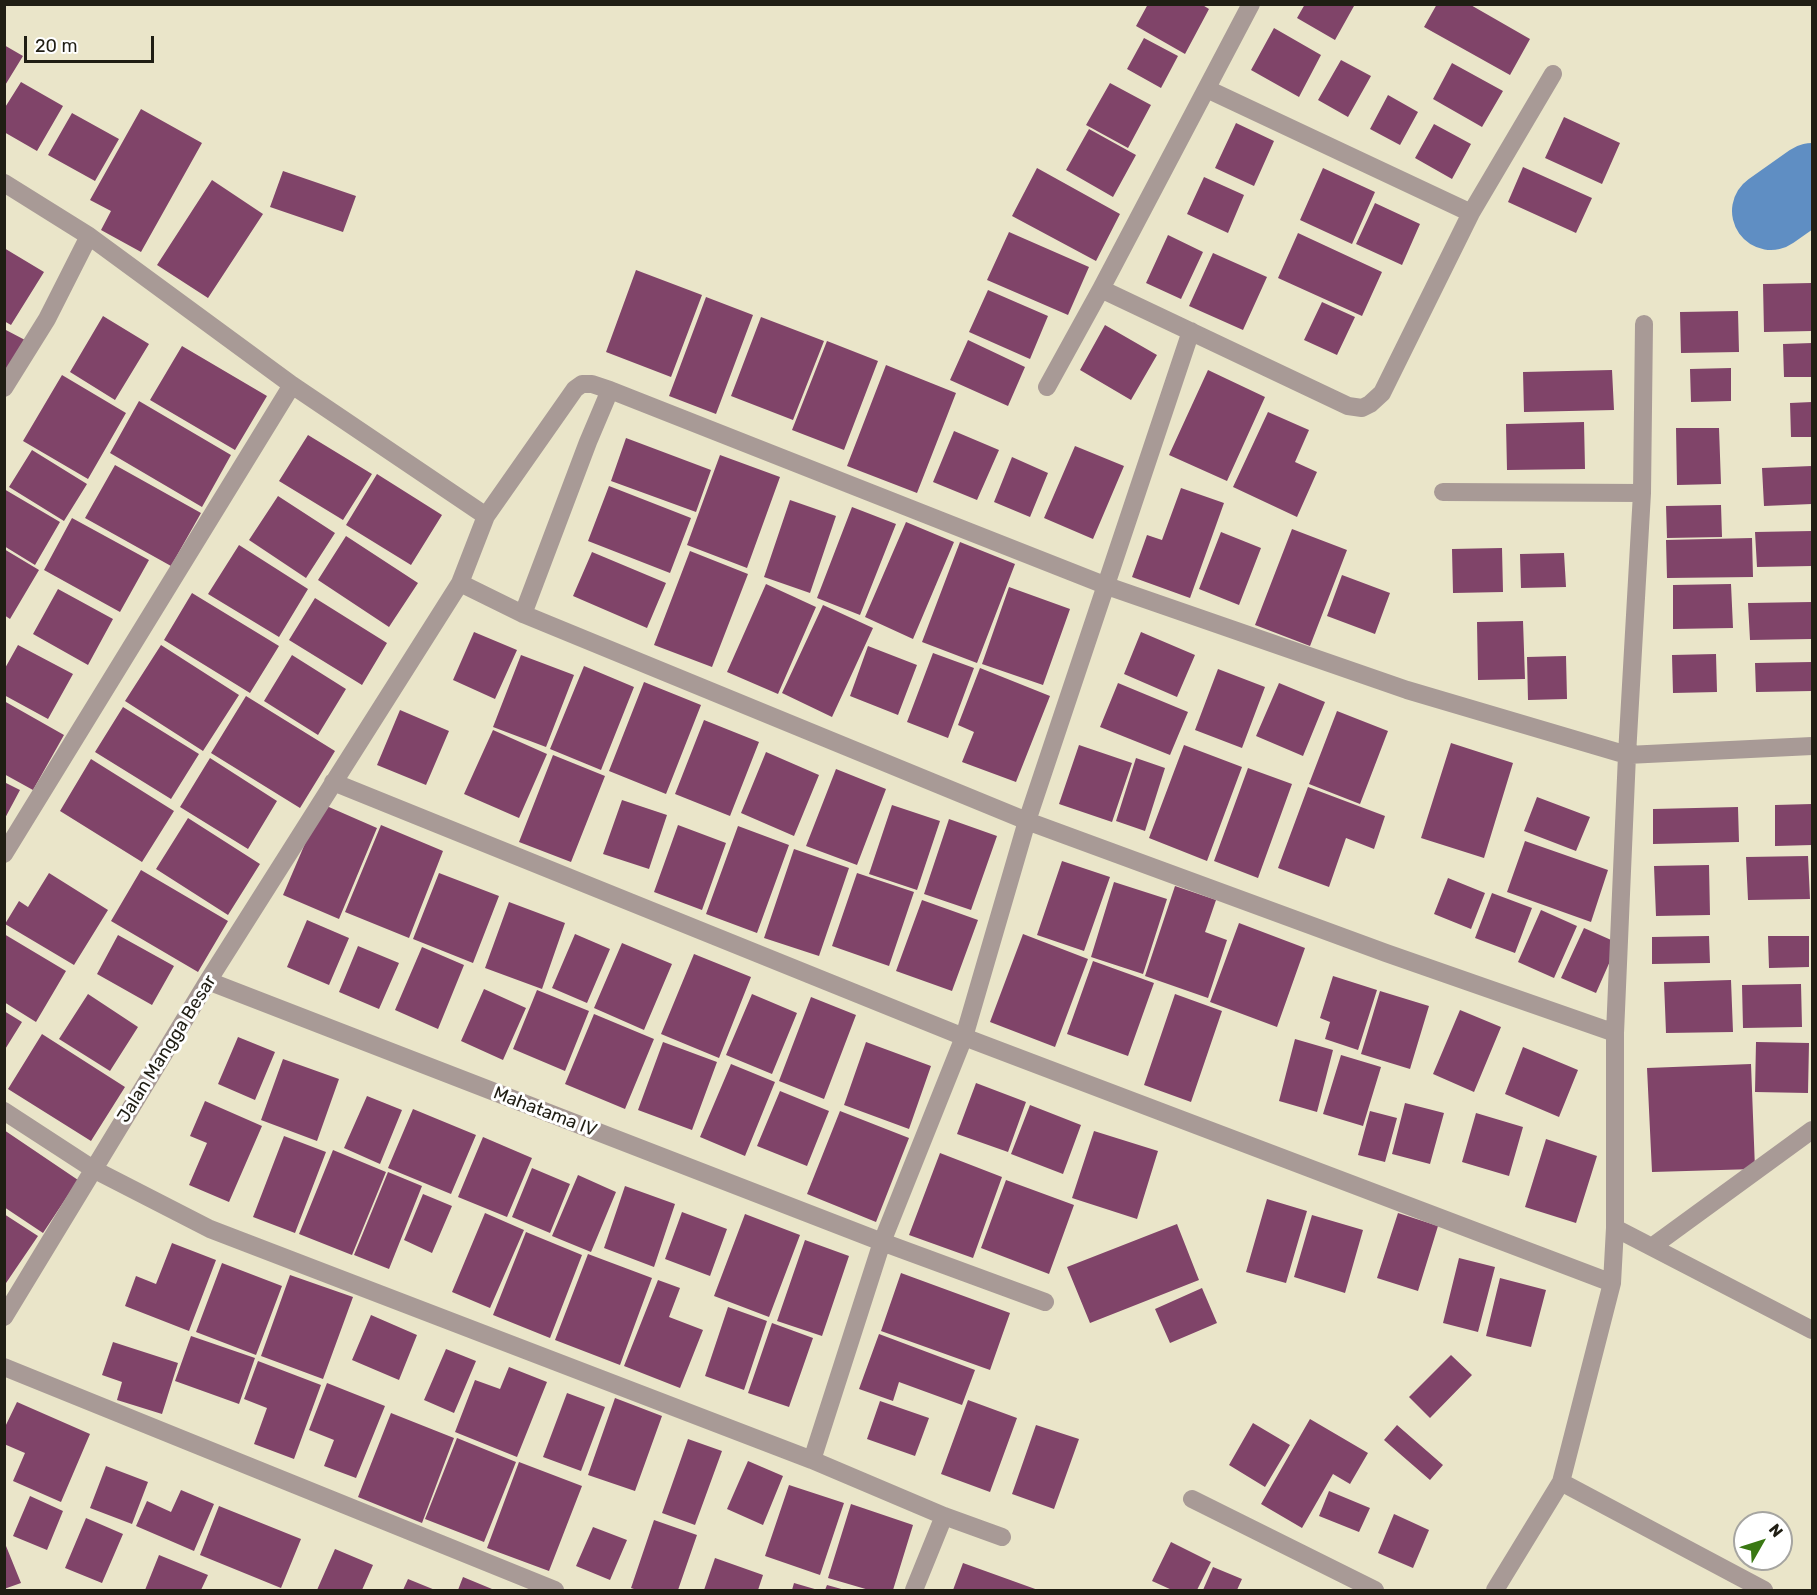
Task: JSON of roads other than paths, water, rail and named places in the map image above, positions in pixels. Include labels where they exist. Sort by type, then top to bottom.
[{"type":"street","points":[[1047,387],[1251,4]]},
{"type":"street","points":[[1101,289],[1348,406],[1362,408],[1382,393],[1471,213],[1553,74]]},
{"type":"street","points":[[1207,89],[1471,213]]},
{"type":"street","points":[[4,183],[89,236],[292,385],[486,516]]},
{"type":"street","points":[[4,388],[47,319],[89,236]]},
{"type":"street","points":[[1495,1590],[1561,1482],[1612,1283],[1616,1228],[1615,1033],[1627,754],[1642,493],[1644,324]]},
{"type":"street","points":[[812,1460],[882,1242],[963,1037],[1027,821],[1191,331]]},
{"type":"street","name":"Jalan Mangga Besar","points":[[4,1317],[208,981],[460,583],[486,516],[575,389],[582,384],[592,384],[610,390],[1107,586],[1407,690],[1457,705],[1627,754],[1812,746]]},
{"type":"street","points":[[4,854],[292,385]]},
{"type":"street","points":[[523,614],[610,390]]},
{"type":"street","points":[[1443,492],[1642,493]]},
{"type":"street","points":[[460,583],[523,614],[1027,821],[1386,953],[1615,1033]]},
{"type":"street","points":[[333,782],[963,1037],[1612,1283]]},
{"type":"street","name":"Mahatama IV","points":[[208,981],[882,1242],[1045,1302]]},
{"type":"street","points":[[4,1111],[93,1169],[210,1229],[812,1460],[944,1516],[1002,1537]]},
{"type":"street","points":[[1653,1246],[1812,1130]]},
{"type":"street","points":[[1616,1228],[1812,1330]]},
{"type":"street","points":[[4,1367],[555,1590]]},
{"type":"street","points":[[1561,1482],[1764,1590]]},
{"type":"street","points":[[1192,1499],[1375,1590]]},
{"type":"street","points":[[914,1590],[944,1516]]},
{"type":"waterway","points":[[1771,211],[1812,182]]}]
